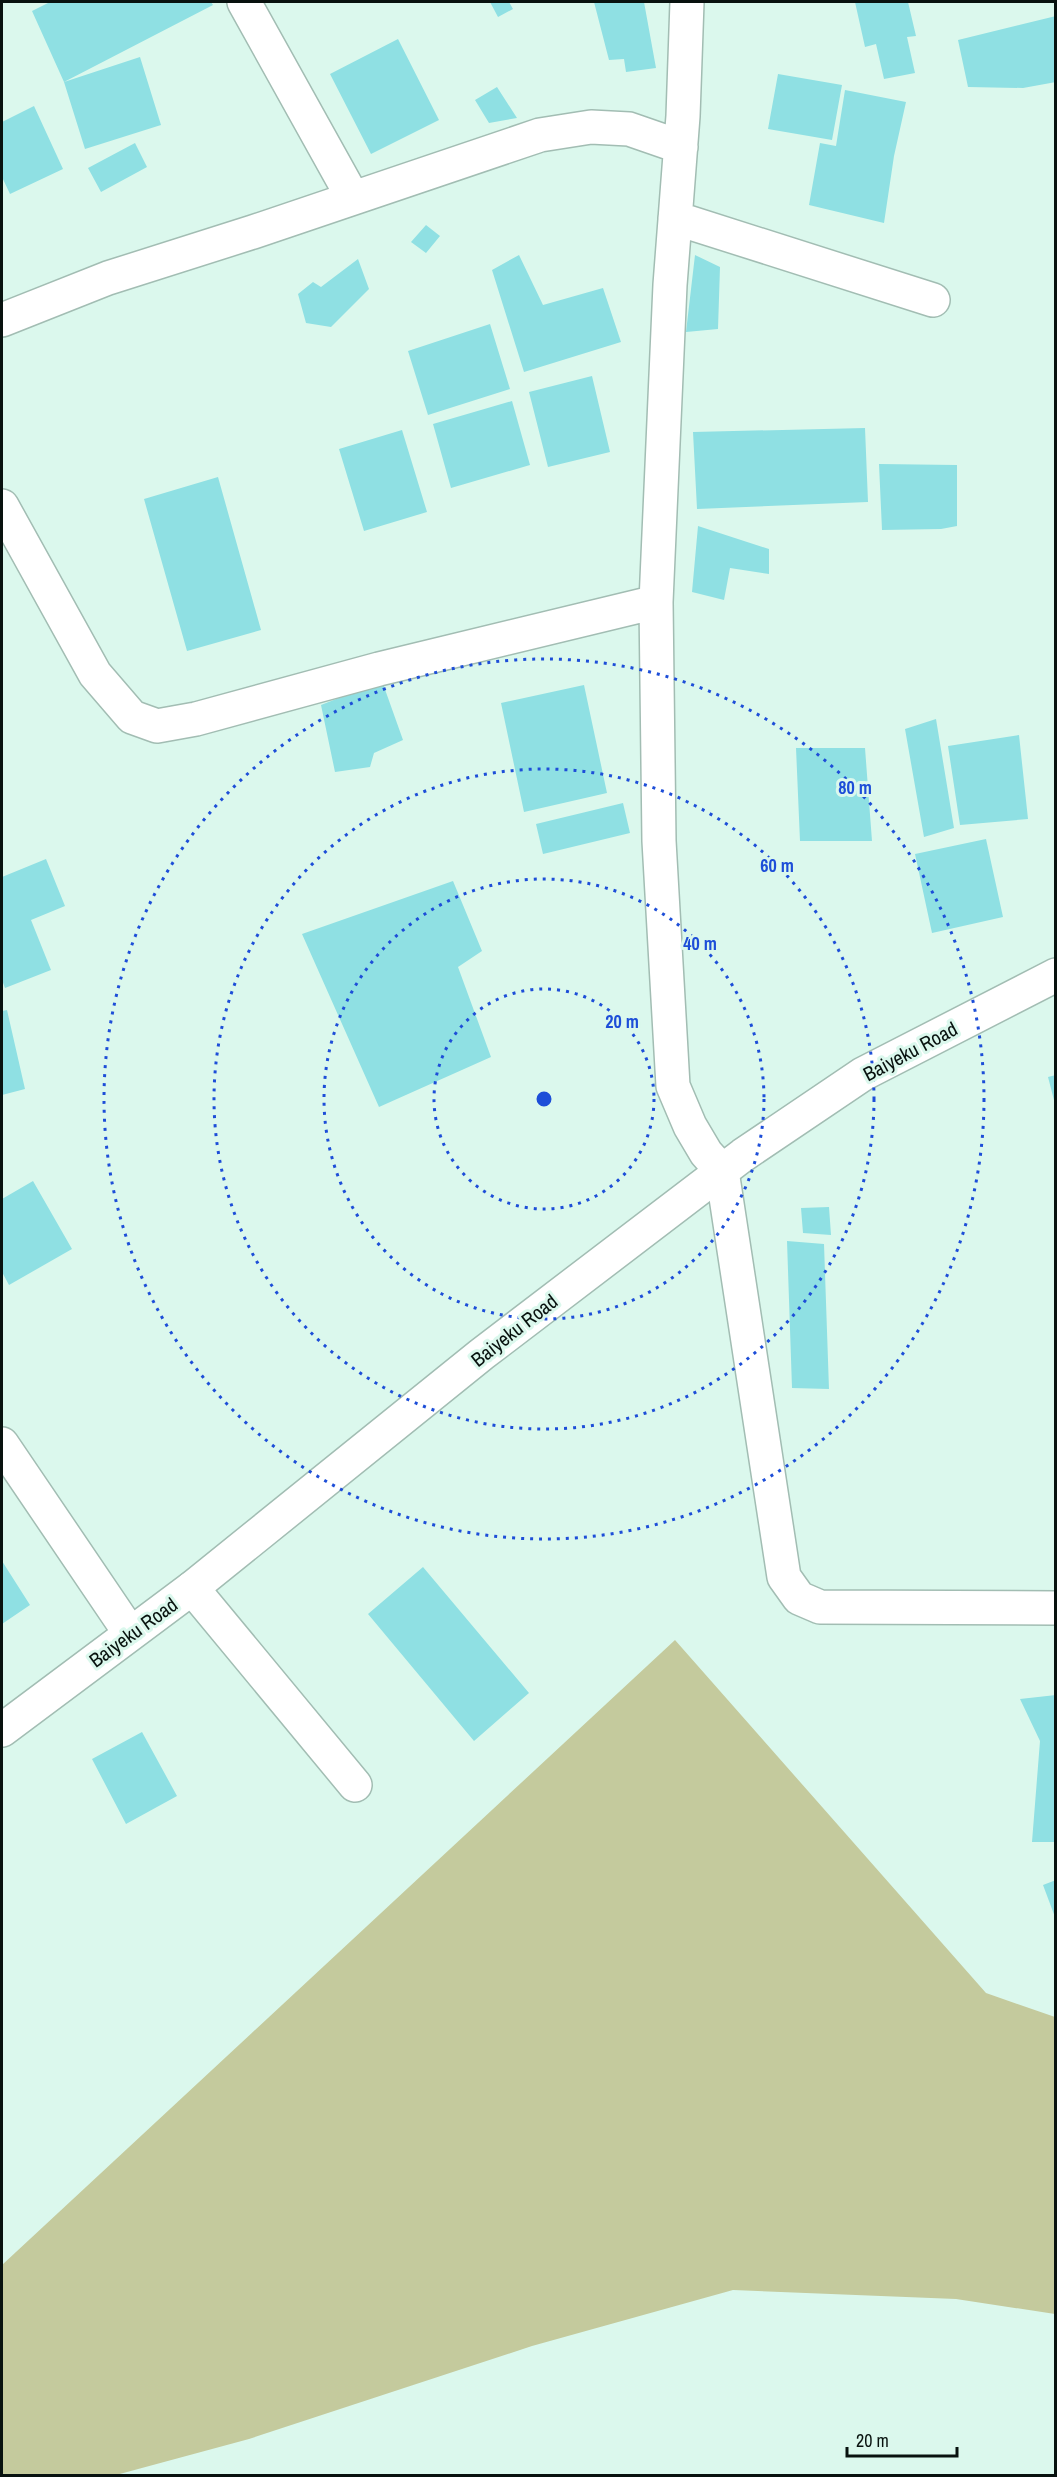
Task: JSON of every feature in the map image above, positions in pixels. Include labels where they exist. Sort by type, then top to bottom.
[{"type":"street","points":[[244,2],[353,198]]},
{"type":"street","points":[[687,2],[681,147],[670,285],[656,602],[659,841],[673,1086],[690,1126],[706,1154],[722,1171],[784,1577],[800,1598],[820,1607],[1056,1608]]},
{"type":"street","points":[[2,320],[108,278],[540,135],[591,128],[628,129],[681,147]]},
{"type":"street","points":[[675,218],[933,300]]},
{"type":"street","points":[[2,506],[95,674],[132,717],[157,726],[656,602]]},
{"type":"street","name":"Baiyeku Road","points":[[2,1730],[192,1588],[482,1354],[722,1171],[863,1074],[1056,975]]},
{"type":"street","points":[[2,1444],[130,1634]]},
{"type":"street","points":[[192,1588],[355,1785]]},
{"type":"green space","points":[[675,1640],[986,1993],[1055,2017],[1055,2314],[956,2299],[733,2290],[532,2346],[249,2439],[116,2475],[2,2475],[2,2265]]},
{"type":"building","points":[[50,2],[211,2],[213,5],[64,82],[32,11]]},
{"type":"building","points":[[490,2],[509,2],[513,9],[498,17]]},
{"type":"building","points":[[594,2],[644,2],[656,68],[626,72],[624,59],[609,60]]},
{"type":"building","points":[[855,2],[908,2],[916,36],[907,37],[915,73],[884,79],[876,44],[865,47]]},
{"type":"building","points":[[1056,16],[1056,82],[1023,88],[968,87],[958,40]]},
{"type":"building","points":[[398,39],[439,120],[371,154],[330,74]]},
{"type":"building","points":[[140,57],[161,125],[85,149],[64,82]]},
{"type":"building","points":[[778,74],[842,85],[832,140],[768,129]]},
{"type":"building","points":[[497,87],[517,118],[489,123],[475,100]]},
{"type":"building","points":[[845,90],[906,102],[894,156],[884,223],[809,205],[820,143],[836,146]]},
{"type":"building","points":[[34,106],[63,169],[10,194],[2,177],[2,122]]},
{"type":"building","points":[[135,143],[147,167],[101,192],[88,168]]},
{"type":"building","points":[[426,225],[440,236],[426,253],[411,242]]},
{"type":"building","points":[[519,255],[543,305],[603,288],[621,342],[524,372],[492,270]]},
{"type":"building","points":[[695,255],[720,267],[718,329],[686,332]]},
{"type":"building","points":[[358,259],[369,289],[331,327],[306,323],[298,294],[313,282],[321,287]]},
{"type":"building","points":[[490,324],[510,389],[428,415],[408,351]]},
{"type":"building","points":[[592,376],[610,452],[548,467],[529,392]]},
{"type":"building","points":[[512,401],[530,465],[451,488],[433,424]]},
{"type":"building","points":[[865,428],[868,502],[697,509],[693,432]]},
{"type":"building","points":[[402,430],[427,512],[364,531],[339,449]]},
{"type":"building","points":[[879,464],[957,465],[957,526],[941,529],[882,530]]},
{"type":"building","points":[[218,477],[261,630],[187,651],[144,499]]},
{"type":"building","points":[[698,526],[769,549],[769,574],[730,568],[724,600],[692,592]]},
{"type":"building","points":[[382,681],[403,740],[374,753],[370,767],[335,772],[321,705]]},
{"type":"building","points":[[584,685],[607,793],[524,812],[501,703]]},
{"type":"building","points":[[936,719],[954,828],[924,837],[905,729]]},
{"type":"building","points":[[1019,735],[1028,819],[960,825],[948,746]]},
{"type":"building","points":[[796,748],[865,748],[872,841],[800,841]]},
{"type":"building","points":[[623,803],[630,833],[543,854],[536,824]]},
{"type":"building","points":[[986,839],[1003,917],[932,933],[915,854]]},
{"type":"building","points":[[46,859],[65,906],[31,920],[51,970],[5,988],[2,980],[2,877]]},
{"type":"building","points":[[453,881],[482,951],[458,967],[491,1057],[379,1107],[302,934]]},
{"type":"building","points":[[7,1010],[25,1089],[2,1095],[2,1011]]},
{"type":"building","points":[[1056,1075],[1056,1104],[1055,1104],[1048,1077]]},
{"type":"building","points":[[33,1181],[72,1249],[9,1285],[2,1272],[2,1199]]},
{"type":"building","points":[[829,1207],[831,1235],[803,1233],[801,1208]]},
{"type":"building","points":[[787,1241],[824,1244],[829,1389],[792,1388]]},
{"type":"building","points":[[2,1561],[30,1605],[2,1624]]},
{"type":"building","points":[[423,1567],[529,1693],[474,1741],[368,1614]]},
{"type":"building","points":[[1056,1695],[1056,1842],[1032,1842],[1040,1741],[1020,1699]]},
{"type":"building","points":[[142,1732],[177,1796],[126,1824],[92,1759]]},
{"type":"building","points":[[1056,1880],[1056,1916],[1055,1917],[1043,1885]]}]
